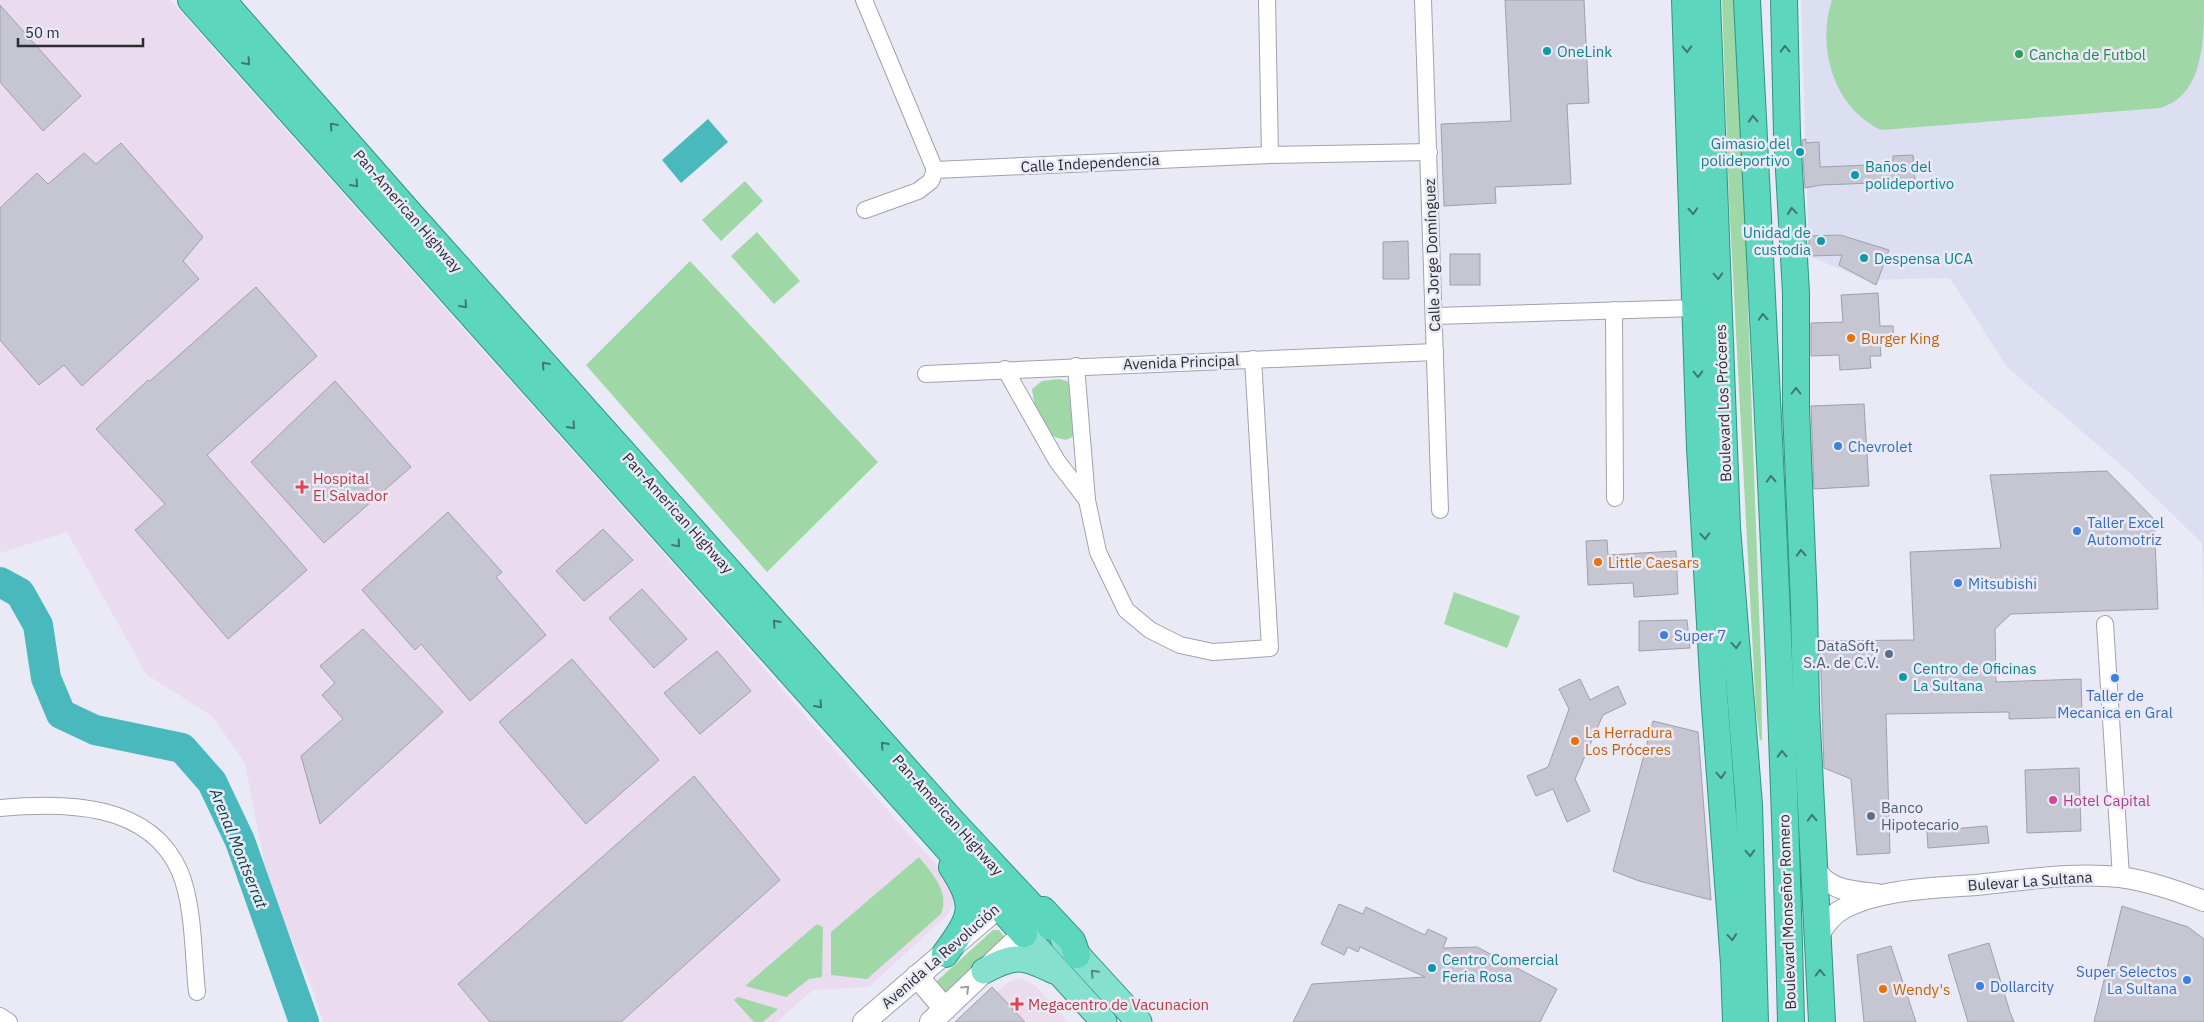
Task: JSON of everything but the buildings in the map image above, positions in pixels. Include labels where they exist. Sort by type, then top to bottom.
[{"type":"highway","name":"Pan-American Highway","points":[[191,0],[226,16],[412,216],[652,500],[802,669],[951,820],[1008,898]]},
{"type":"highway","points":[[1685,0],[1700,448],[1734,964],[1736,1022]]},
{"type":"highway","name":"Boulevard Los Próceres","points":[[1708,0],[1727,527],[1748,804],[1755,1022]]},
{"type":"highway","points":[[1747,0],[1773,528],[1784,569],[1793,617],[1806,707]]},
{"type":"highway","points":[[1784,0],[1787,135],[1796,301],[1796,409],[1806,707],[1822,1022]]},
{"type":"highway","points":[[1718,726],[1718,624],[1727,527]]},
{"type":"highway","name":"Boulevard Monseñor Romero","points":[[1773,528],[1788,877],[1790,1022]]},
{"type":"highway","name":"Pan-American Highway","points":[[802,669],[922,820],[1039,926]]},
{"type":"highway","points":[[922,820],[960,879],[969,902],[969,910],[963,926],[945,954]]},
{"type":"highway","points":[[951,820],[969,831],[1068,936],[1077,955]]},
{"type":"main road","name":"Avenida La Revolución","points":[[864,1022],[1008,898]]},
{"type":"main road","name":"Pan-American Highway","points":[[1039,926],[1077,955],[1139,1022]]},
{"type":"main road","name":"Pan-American Highway","points":[[1039,926],[1059,973],[1104,1022]]},
{"type":"main road","points":[[917,976],[938,1016],[984,971],[1039,926]]},
{"type":"main road","points":[[984,971],[1002,962],[1018,958],[1034,962],[1059,973]]},
{"type":"street","points":[[864,0],[933,167],[936,170],[931,181],[918,191],[865,210]]},
{"type":"street","points":[[1267,0],[1270,155]]},
{"type":"street","name":"Calle Jorge Domínguez","points":[[1423,0],[1440,510]]},
{"type":"street","name":"Calle Independencia","points":[[936,170],[1270,155],[1429,152]]},
{"type":"street","points":[[1435,316],[1696,308]]},
{"type":"street","points":[[1614,310],[1615,498]]},
{"type":"street","name":"Avenida Principal","points":[[926,374],[1006,369],[1436,352]]},
{"type":"street","points":[[1076,366],[1086,500],[1098,552],[1126,610],[1150,630],[1180,645],[1213,652],[1270,648],[1253,359]]},
{"type":"street","points":[[1006,369],[1057,461],[1086,500]]},
{"type":"street","points":[[2105,624],[2121,877]]},
{"type":"street","points":[[0,797],[27,806]]},
{"type":"street","points":[[0,808],[27,806],[75,807],[106,812],[129,819],[147,829],[167,849],[180,872],[188,905],[197,992]]},
{"type":"street","name":"Bulevar La Sultana","points":[[1814,867],[1820,878],[1838,888],[1884,895]]},
{"type":"street","name":"Bulevar La Sultana","points":[[1818,937],[1832,916],[1842,909],[1884,895],[2058,877],[2080,875],[2121,877],[2154,884],[2204,901]]},
{"type":"street","points":[[0,1016],[9,1022]]},
{"type":"shaded area","name":"Hospital El Salvador","points":[[0,0],[170,0],[671,562],[945,874],[951,887],[953,904],[948,914],[869,987],[813,990],[777,1022],[323,1022],[314,993],[269,885],[245,763],[213,717],[146,674],[67,532],[0,553]]},
{"type":"shaded area","points":[[1801,0],[2204,0],[2204,614],[2202,543],[2127,470],[2007,367],[1950,278],[1866,280],[1809,256]]},
{"type":"shaded area","name":"Megacentro de Vacunacion","points":[[1020,978],[1036,986],[1068,1022],[959,1022],[1009,982]]},
{"type":"green space","points":[[1722,0],[1737,0],[1761,666],[1762,739],[1760,741],[1756,711],[1729,200]]},
{"type":"green space","name":"Cancha de Futbol","points":[[1832,0],[2204,0],[2202,48],[2193,78],[2185,91],[2175,101],[2160,108],[1881,130],[1865,120],[1851,107],[1833,75],[1826,37]]},
{"type":"green space","points":[[745,181],[763,201],[721,241],[702,220]]},
{"type":"green space","points":[[757,232],[800,281],[774,304],[731,256]]},
{"type":"green space","points":[[690,261],[878,462],[767,572],[586,365]]},
{"type":"green space","points":[[1059,379],[1067,381],[1073,389],[1074,436],[1066,440],[1049,434],[1040,422],[1032,389],[1042,381]]},
{"type":"green space","points":[[1454,592],[1520,616],[1507,648],[1444,624]]},
{"type":"green space","points":[[919,857],[934,876],[941,890],[943,906],[941,914],[867,979],[831,975],[831,932]]},
{"type":"green space","points":[[817,924],[823,927],[822,977],[809,979],[786,997],[745,986]]},
{"type":"green space","points":[[993,930],[999,930],[1005,938],[946,992],[940,991],[936,986],[938,980]]},
{"type":"green space","points":[[738,997],[778,1009],[763,1022],[754,1022],[734,1000]]},
{"type":"water","points":[[708,119],[728,142],[681,183],[662,160]]},
{"type":"waterway","name":"Arenal Montserrat","points":[[0,582],[20,593],[38,625],[46,678],[61,714],[95,730],[182,748],[212,782],[240,841],[304,1022]]},
{"type":"place","name":"OneLink","points":[[1547,51]]},
{"type":"place","name":"Cancha de Futbol","points":[[2019,54]]},
{"type":"place","name":"Gimasio del polideportivo","points":[[1800,152]]},
{"type":"place","name":"Baños del polideportivo","points":[[1855,175]]},
{"type":"place","name":"Unidad de custodia","points":[[1821,241]]},
{"type":"place","name":"Despensa UCA","points":[[1864,258]]},
{"type":"place","name":"Burger King","points":[[1851,338]]},
{"type":"place","name":"Chevrolet","points":[[1838,446]]},
{"type":"place","name":"Hospital El Salvador","points":[[302,487]]},
{"type":"place","name":"Taller Excel Automotriz","points":[[2077,531]]},
{"type":"place","name":"Little Caesars","points":[[1598,562]]},
{"type":"place","name":"Mitsubishi","points":[[1958,583]]},
{"type":"place","name":"Super 7","points":[[1664,635]]},
{"type":"place","name":"DataSoft, S.A. de C.V.","points":[[1889,654]]},
{"type":"place","name":"Centro de Oficinas La Sultana","points":[[1903,677]]},
{"type":"place","name":"Taller de Mecanica en Gral","points":[[2115,678]]},
{"type":"place","name":"La Herradura Los Próceres","points":[[1575,741]]},
{"type":"place","name":"Hotel Capital","points":[[2053,800]]},
{"type":"place","name":"Banco Hipotecario","points":[[1871,816]]},
{"type":"place","name":"Centro Comercial Feria Rosa","points":[[1432,968]]},
{"type":"place","name":"Super Selectos La Sultana","points":[[2187,980]]},
{"type":"place","name":"Dollarcity","points":[[1980,986]]},
{"type":"place","name":"Wendy's","points":[[1883,989]]},
{"type":"place","name":"Megacentro de Vacunacion","points":[[1017,1004]]}]
